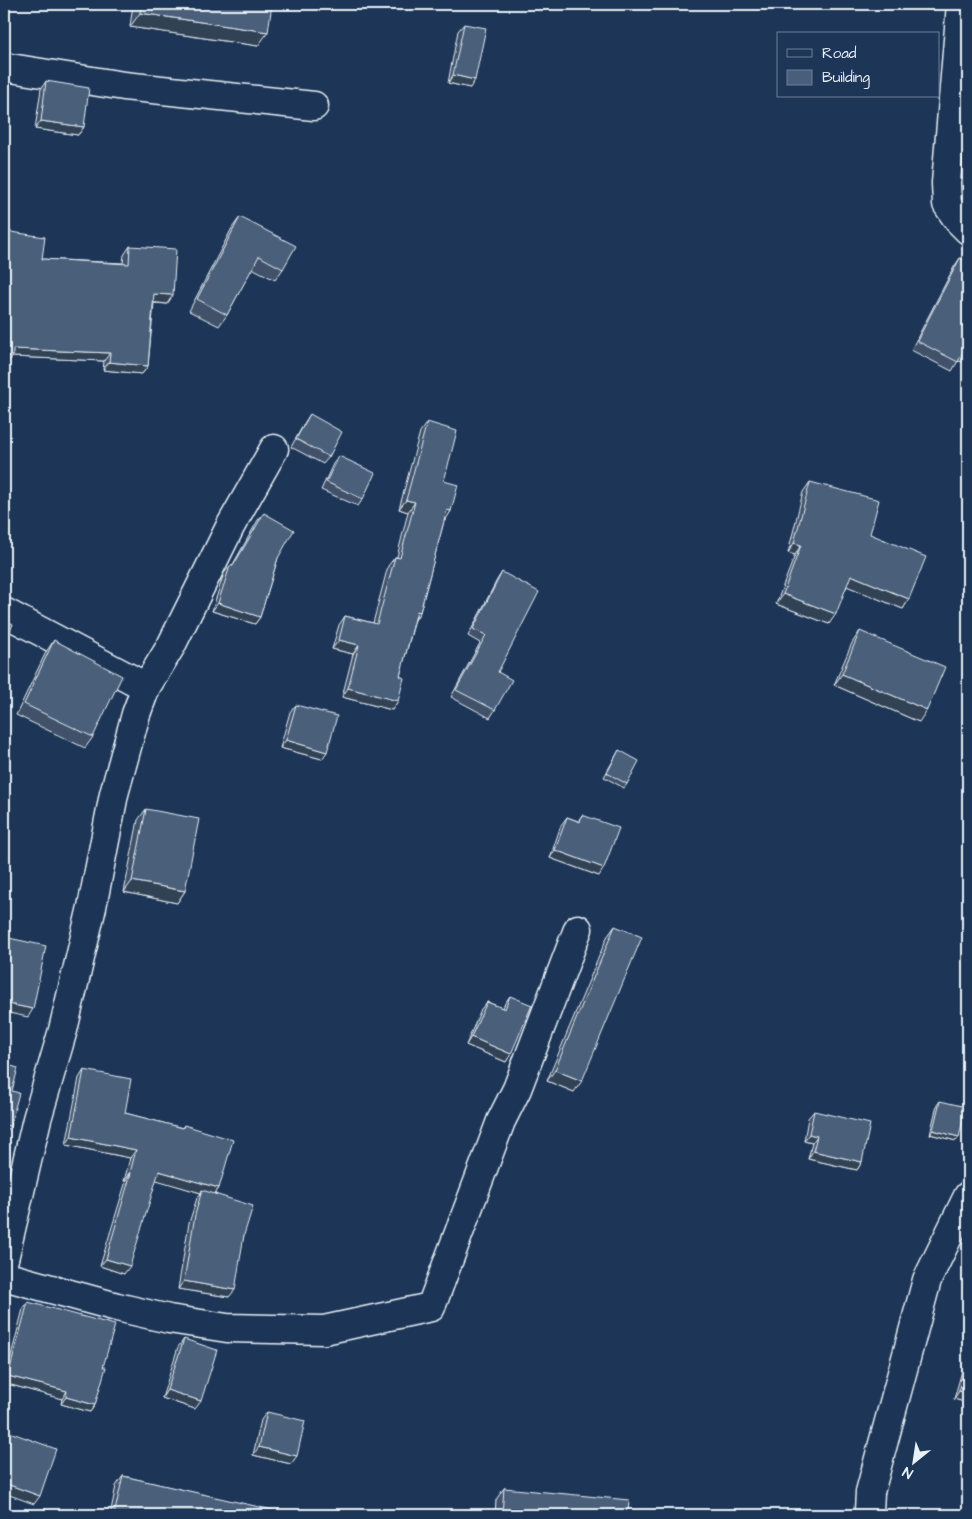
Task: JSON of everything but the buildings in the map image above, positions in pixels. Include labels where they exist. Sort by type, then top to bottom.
[{"type":"street","points":[[961,4],[946,183],[948,204],[958,220],[968,230]]},
{"type":"street","points":[[4,67],[124,86],[314,106]]},
{"type":"street","points":[[4,1259],[37,1119],[62,1030],[92,907],[114,794],[136,714],[146,687],[171,646],[231,525],[274,449]]},
{"type":"street","points":[[4,612],[146,687]]},
{"type":"street","points":[[4,1276],[116,1307],[169,1319],[227,1328],[324,1330],[431,1307],[501,1121],[517,1089],[578,929]]},
{"type":"street","points":[[871,1515],[869,1511],[870,1492],[927,1280],[968,1196]]}]
